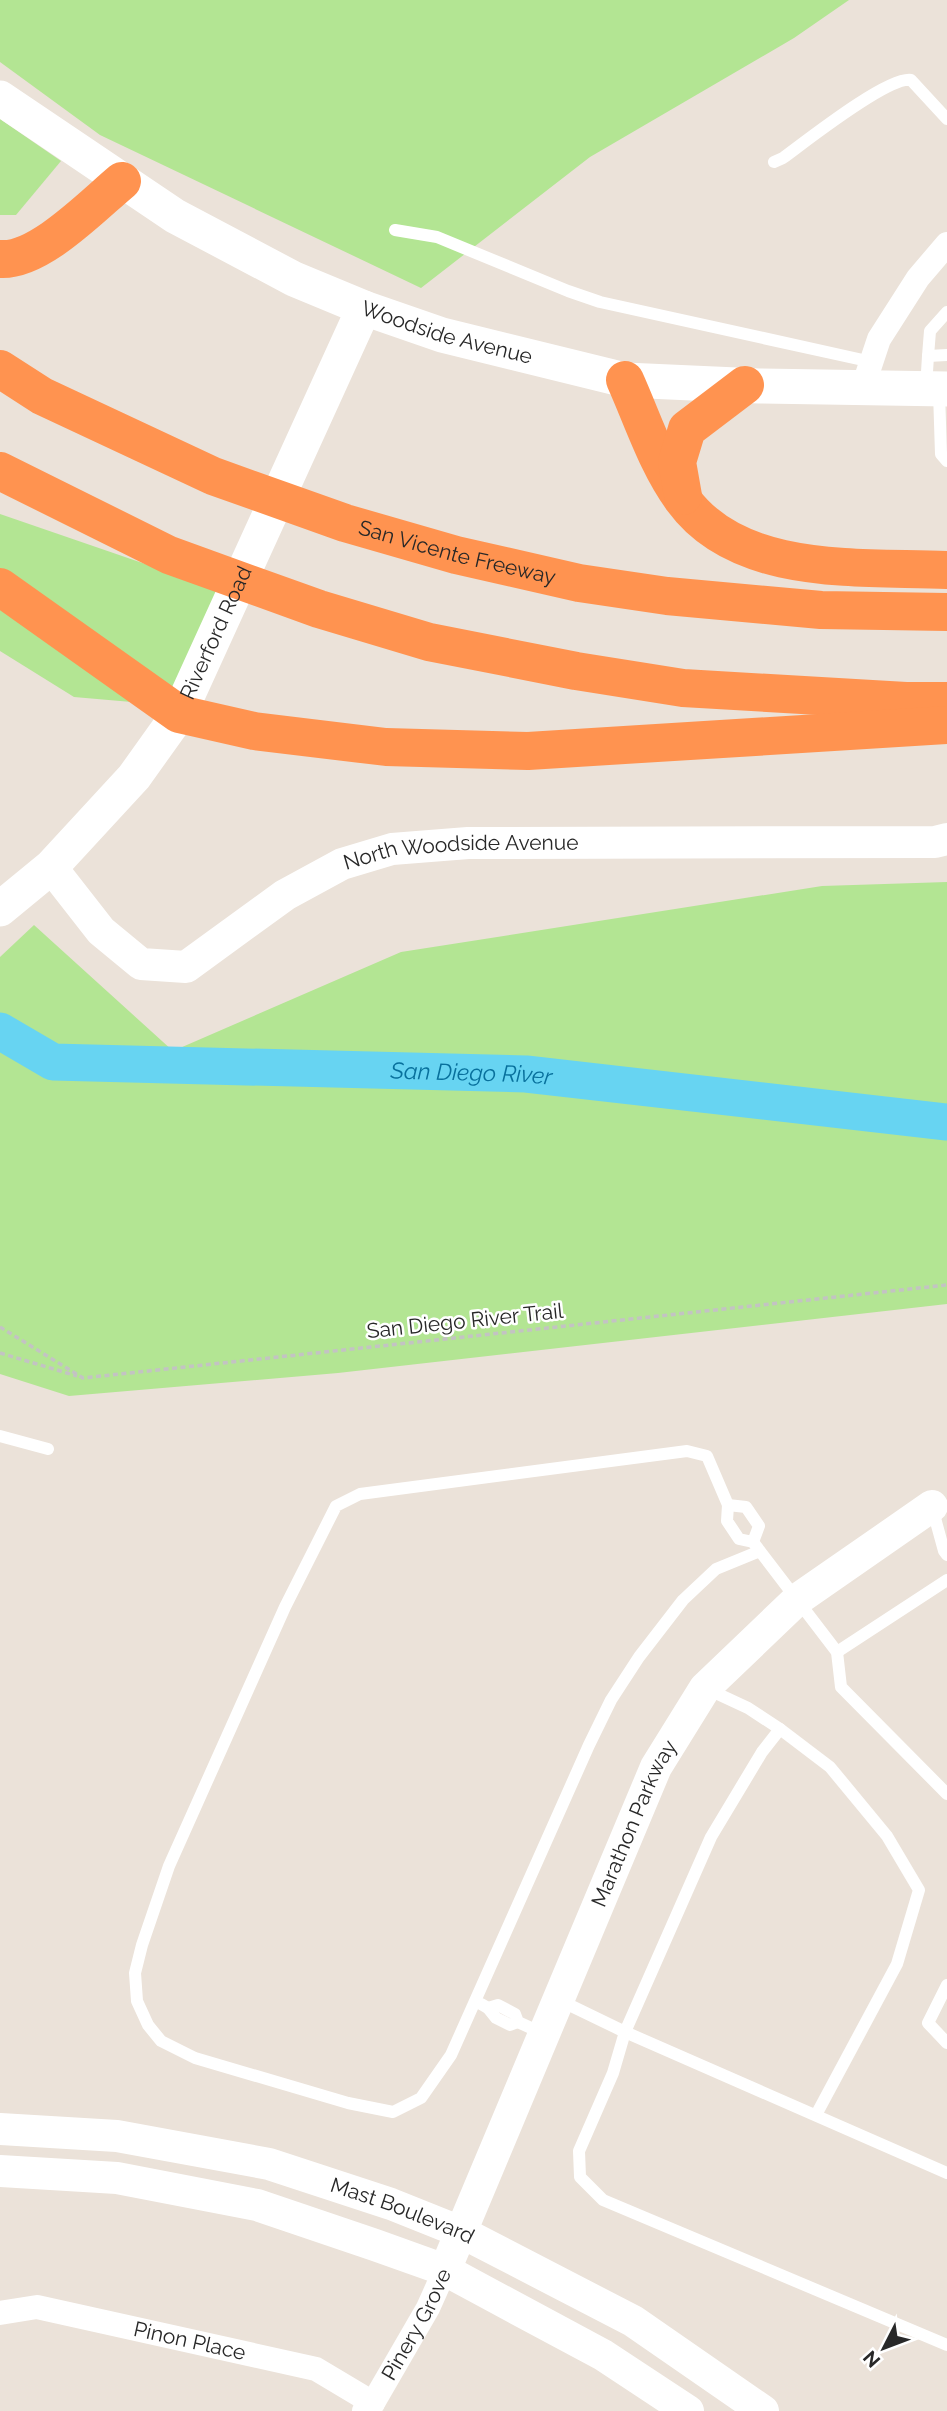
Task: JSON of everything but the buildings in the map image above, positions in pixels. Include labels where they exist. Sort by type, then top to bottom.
[{"type":"highway","points":[[0,259],[8,260],[44,246],[122,181]]},
{"type":"highway","name":"San Vicente Freeway","points":[[0,369],[42,396],[213,476],[345,523],[456,555],[579,583],[642,593],[821,610],[947,611]]},
{"type":"highway","points":[[625,380],[664,470],[684,502],[709,526],[751,551],[799,564],[947,569]]},
{"type":"highway","points":[[684,502],[677,462],[687,429],[745,385]]},
{"type":"highway","points":[[0,471],[169,555],[319,609],[429,642],[576,671],[670,686],[761,694],[947,701]]},
{"type":"highway","points":[[0,587],[179,714],[254,731],[386,747],[528,751],[947,725]]},
{"type":"main road","name":"Woodside Avenue","points":[[0,98],[175,216],[294,279],[364,308],[442,335],[625,380],[745,385],[867,375],[935,380]]},
{"type":"main road","name":"Riverford Road","points":[[6,903],[51,867],[134,777],[179,714],[364,308]]},
{"type":"street","points":[[867,375],[879,339],[918,278],[947,244]]},
{"type":"street","name":"North Woodside Avenue","points":[[51,867],[101,931],[141,964],[186,967],[285,895],[342,864],[392,849],[468,843],[935,842],[947,839]]},
{"type":"street","name":"Marathon Parkway","points":[[461,2232],[531,2028],[559,1999],[656,1767],[705,1688],[798,1599],[932,1506]]},
{"type":"street","name":"Mast Boulevard","points":[[0,2129],[117,2136],[269,2164],[391,2204],[461,2232],[633,2321],[763,2411]]},
{"type":"street","name":"Mast Boulevard","points":[[0,2171],[117,2178],[257,2205],[444,2270],[603,2355],[688,2411]]},
{"type":"street","name":"Pinery Grove","points":[[368,2407],[428,2308],[461,2232]]},
{"type":"street","name":"Pinon Place","points":[[0,2313],[37,2307],[316,2369],[368,2407]]},
{"type":"lane","points":[[774,162],[868,97],[904,79],[911,80],[947,119]]},
{"type":"lane","points":[[395,230],[437,237],[568,291],[613,305],[867,375]]},
{"type":"lane","points":[[947,312],[930,331],[940,454],[947,461]]},
{"type":"lane","points":[[935,380],[947,355]]},
{"type":"lane","points":[[0,1436],[48,1449]]},
{"type":"lane","points":[[757,1547],[716,1569],[683,1600],[639,1657],[611,1700],[589,1745],[482,2005],[421,2098],[393,2112],[348,2102],[195,2058],[161,2041],[148,2025],[137,2001],[135,1973],[169,1866],[285,1608],[336,1506],[360,1494],[687,1451],[707,1456],[728,1505],[727,1521],[739,1539],[757,1547],[837,1652],[841,1687],[947,1794]]},
{"type":"lane","points":[[728,1505],[746,1507],[759,1526],[757,1547]]},
{"type":"lane","points":[[932,1506],[947,1555]]},
{"type":"lane","points":[[837,1652],[947,1580]]},
{"type":"lane","points":[[705,1688],[748,1708],[830,1768],[887,1836],[919,1890],[897,1964],[816,2115]]},
{"type":"lane","points":[[780,1729],[762,1752],[711,1837],[625,2032],[613,2073],[579,2151],[580,2177],[603,2200],[947,2345]]},
{"type":"lane","points":[[947,1985],[928,2023],[947,2043]]},
{"type":"lane","points":[[559,1999],[625,2032],[947,2173]]},
{"type":"lane","points":[[482,2005],[498,2005],[515,2014],[531,2028]]},
{"type":"path","name":"San Diego River Trail","points":[[83,1378],[947,1285]]},
{"type":"path","points":[[0,1327],[83,1378]]},
{"type":"path","points":[[0,1353],[83,1378]]},
{"type":"green space","points":[[0,0],[849,0],[794,38],[590,157],[421,288],[100,135],[0,62]]},
{"type":"green space","points":[[0,119],[61,161],[16,215],[0,215]]},
{"type":"green space","points":[[0,514],[218,589],[166,705],[74,697],[0,651]]},
{"type":"green space","points":[[947,882],[947,1304],[338,1373],[69,1396],[0,1374],[0,957],[34,925],[173,1051],[401,952],[822,886]]},
{"type":"waterway","name":"San Diego River","points":[[0,1031],[53,1062],[526,1074],[947,1122]]}]
